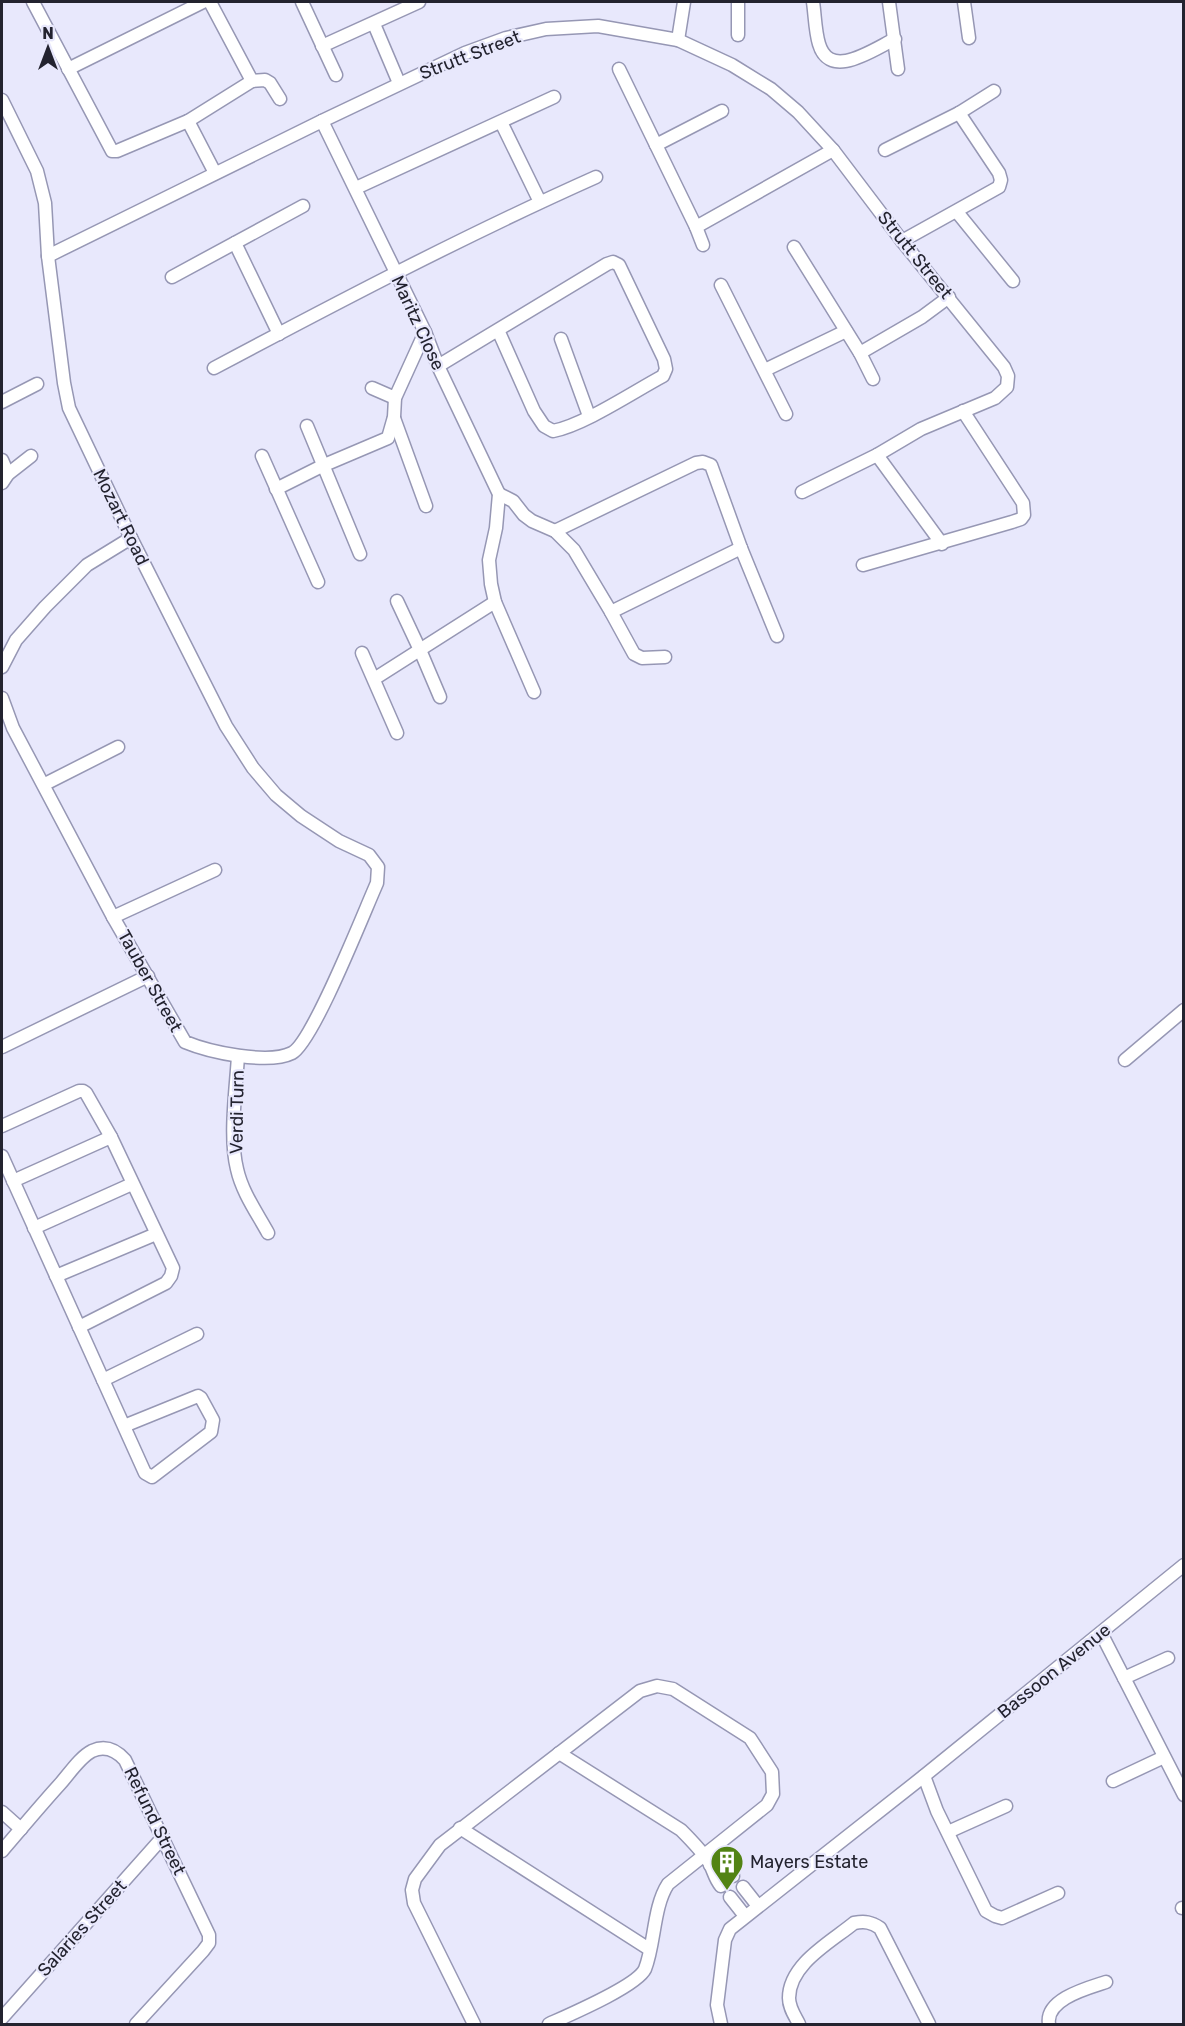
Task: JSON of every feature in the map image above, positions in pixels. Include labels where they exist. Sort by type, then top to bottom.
[{"type":"street","points":[[33,2],[112,151],[117,151],[188,121],[252,81],[265,80],[280,99]]},
{"type":"street","points":[[68,69],[203,2]]},
{"type":"street","points":[[210,2],[252,81]]},
{"type":"street","points":[[302,2],[336,75]]},
{"type":"street","points":[[322,46],[419,2]]},
{"type":"street","points":[[678,40],[684,2]]},
{"type":"street","points":[[738,2],[738,35]]},
{"type":"street","points":[[813,2],[819,45],[826,57],[832,61],[848,61],[895,39]]},
{"type":"street","points":[[889,2],[898,69]]},
{"type":"street","points":[[964,2],[969,38]]},
{"type":"street","points":[[374,24],[399,84]]},
{"type":"street","name":"Strutt Street","points":[[48,256],[465,53],[506,38],[546,29],[598,26],[678,40],[732,65],[771,89],[798,112],[833,150],[1006,371],[1007,387],[995,398],[963,411]]},
{"type":"street","points":[[619,69],[703,245]]},
{"type":"street","points":[[885,150],[959,113],[994,91]]},
{"type":"street","points":[[356,188],[554,97]]},
{"type":"street","name":"Mozart Road","points":[[2,100],[37,171],[45,202],[48,256],[69,408],[131,538],[226,726],[253,768],[276,795],[300,816],[339,841],[369,855],[376,863]]},
{"type":"street","points":[[656,145],[722,111]]},
{"type":"street","points":[[902,241],[999,187],[1001,180],[999,173],[959,113]]},
{"type":"street","points":[[188,121],[215,173]]},
{"type":"street","name":"Maritz Close","points":[[322,121],[425,332],[438,366],[499,494]]},
{"type":"street","points":[[501,122],[540,202]]},
{"type":"street","points":[[696,227],[833,150]]},
{"type":"street","points":[[214,368],[395,273],[596,177]]},
{"type":"street","points":[[172,278],[303,206]]},
{"type":"street","points":[[957,212],[1013,281]]},
{"type":"street","points":[[235,243],[279,334]]},
{"type":"street","points":[[794,248],[860,353],[873,379]]},
{"type":"street","points":[[438,366],[607,264],[613,262],[620,265],[664,359],[666,369],[663,376],[590,416],[553,431],[544,426],[534,411],[498,330]]},
{"type":"street","points":[[721,285],[786,414]]},
{"type":"street","points":[[860,353],[922,317],[949,297]]},
{"type":"street","points":[[765,370],[846,331]]},
{"type":"street","points":[[276,489],[322,466],[388,438],[394,417],[395,398],[425,332]]},
{"type":"street","points":[[561,339],[590,416]]},
{"type":"street","points":[[2,402],[37,384]]},
{"type":"street","points":[[372,388],[395,398]]},
{"type":"street","points":[[802,492],[877,455],[921,429],[963,411],[1023,503],[1025,511],[1021,519],[942,544],[863,565]]},
{"type":"street","points":[[394,417],[426,506]]},
{"type":"street","points":[[307,426],[360,554]]},
{"type":"street","points":[[877,455],[942,544]]},
{"type":"street","points":[[5,479],[31,456]]},
{"type":"street","points":[[262,456],[318,582]]},
{"type":"street","points":[[2,460],[5,479]]},
{"type":"street","points":[[555,531],[696,463],[704,462],[711,465],[741,548],[777,636]]},
{"type":"street","points":[[534,692],[495,602],[491,584],[489,560],[496,528],[499,494],[513,501],[532,521],[555,531],[573,550],[634,654],[642,658],[665,657]]},
{"type":"street","points":[[2,667],[16,640],[45,607],[87,565],[131,538]]},
{"type":"street","points":[[611,612],[741,548]]},
{"type":"street","points":[[397,601],[440,698]]},
{"type":"street","points":[[374,679],[495,602]]},
{"type":"street","points":[[362,653],[397,733]]},
{"type":"street","name":"Tauber Street","points":[[2,698],[13,728],[45,784],[113,917],[184,1042],[198,1048],[238,1056],[280,1057],[294,1052],[307,1036],[317,1018],[377,882],[376,863]]},
{"type":"street","points":[[45,784],[118,747]]},
{"type":"street","points":[[113,917],[214,870]]},
{"type":"street","points":[[2,1047],[148,976]]},
{"type":"street","points":[[1125,1060],[1184,1010]]},
{"type":"street","name":"Verdi Turn","points":[[238,1056],[234,1152],[237,1171],[268,1233]]},
{"type":"street","points":[[2,1126],[83,1090],[111,1137],[173,1268],[166,1283],[79,1327]]},
{"type":"street","points":[[13,1181],[111,1137]]},
{"type":"street","points":[[2,1156],[145,1473],[152,1478],[211,1432],[213,1420],[198,1396],[124,1426]]},
{"type":"street","points":[[34,1228],[132,1184]]},
{"type":"street","points":[[56,1276],[156,1234]]},
{"type":"street","points":[[103,1380],[197,1334]]},
{"type":"street","name":"Bassoon Avenue","points":[[721,2025],[717,2005],[725,1940],[730,1929],[924,1776],[1184,1565]]},
{"type":"street","points":[[1101,1633],[1183,1793]]},
{"type":"street","points":[[1124,1678],[1168,1658]]},
{"type":"street","points":[[474,2025],[414,1903],[413,1884],[420,1870],[440,1845],[460,1828],[640,1691],[657,1686],[673,1689],[750,1738],[772,1772],[773,1794],[767,1805],[707,1860],[665,1889],[646,1966],[641,1976],[549,2025]]},
{"type":"street","name":"Refund Street","points":[[2,1851],[90,1752],[100,1748],[111,1749],[125,1760],[209,1935],[209,1943],[137,2024]]},
{"type":"street","points":[[559,1753],[681,1830],[707,1860],[714,1877],[721,1886]]},
{"type":"street","points":[[1113,1781],[1164,1757]]},
{"type":"street","points":[[924,1776],[986,1911],[1002,1918],[1058,1893]]},
{"type":"street","points":[[948,1832],[1006,1806]]},
{"type":"street","points":[[2,1812],[21,1829]]},
{"type":"street","points":[[460,1828],[649,1949]]},
{"type":"street","name":"Salaries Street","points":[[2,2018],[163,1837]]},
{"type":"street","points":[[707,1860],[729,1870],[734,1876]]},
{"type":"street","points":[[742,1887],[758,1906]]},
{"type":"street","points":[[730,1898],[745,1916]]},
{"type":"street","points":[[799,2025],[789,2000],[790,1986],[796,1973],[806,1961],[854,1923],[864,1922],[873,1923],[880,1928],[929,2025]]},
{"type":"street","points":[[1049,2025],[1048,2020],[1052,2009],[1075,1992],[1106,1982]]},
{"type":"place","name":"Mayers Estate","points":[[727,1891]]}]
